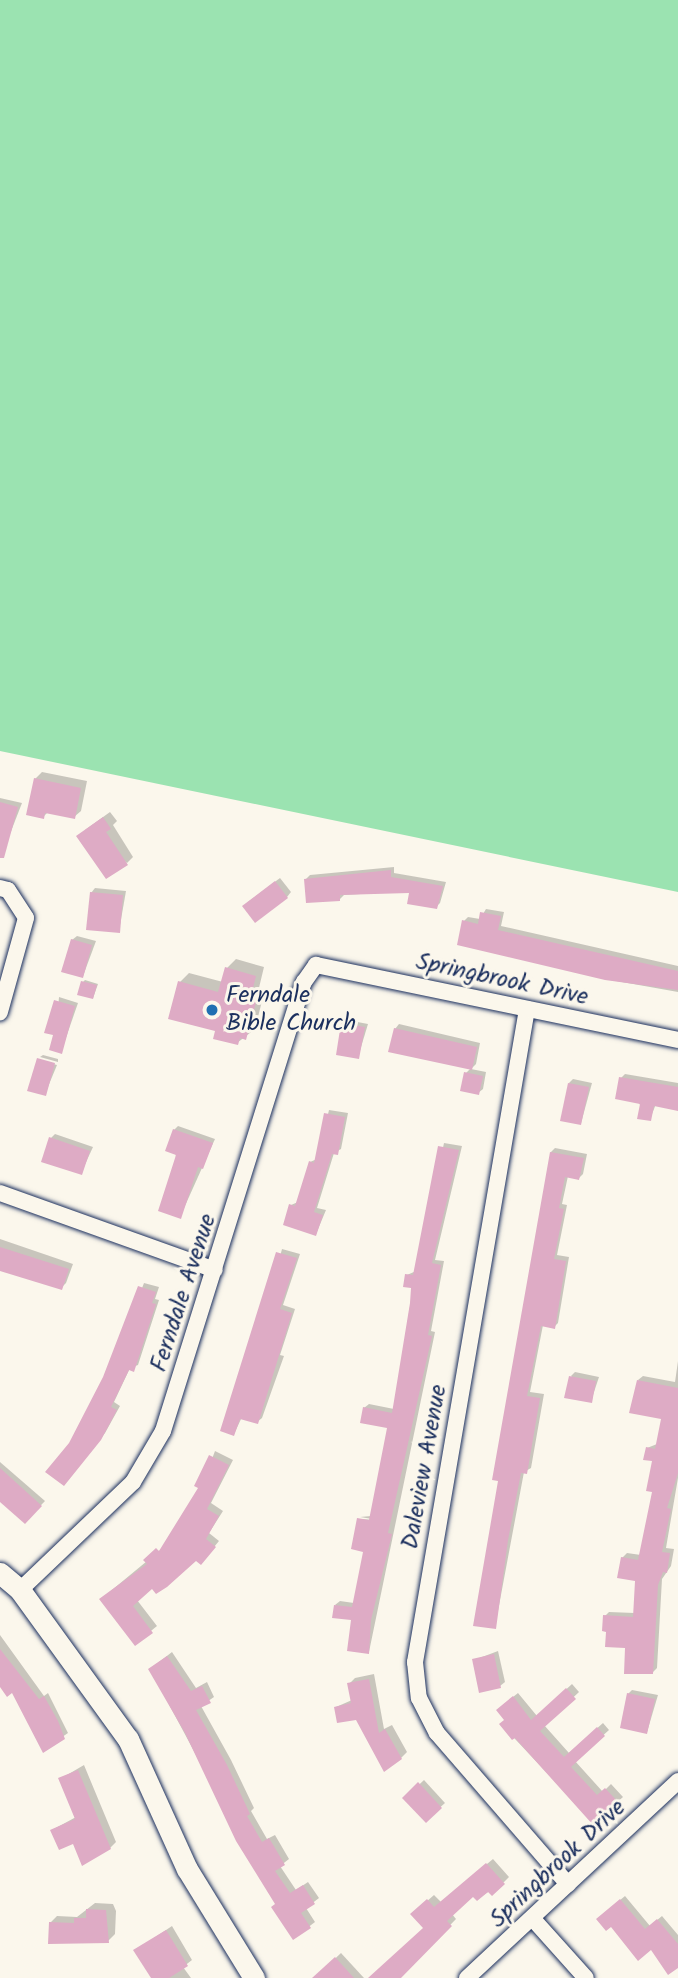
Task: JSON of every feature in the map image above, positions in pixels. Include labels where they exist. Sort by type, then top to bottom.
[{"type":"street","points":[[0,888],[8,890],[26,918],[0,1012]]},
{"type":"street","name":"Springbrook Drive","points":[[316,965],[678,1040]]},
{"type":"street","name":"Ferndale Avenue","points":[[20,1590],[133,1482],[163,1431],[304,982],[316,965]]},
{"type":"street","name":"Daleview Avenue","points":[[527,1009],[415,1662],[419,1698],[437,1733],[568,1884]]},
{"type":"street","points":[[0,1193],[215,1270]]},
{"type":"street","points":[[0,1573],[20,1590],[128,1739],[187,1869],[254,1978]]},
{"type":"street","name":"Springbrook Drive","points":[[467,1978],[678,1781]]},
{"type":"street","points":[[533,1919],[586,1978]]},
{"type":"green space","points":[[0,0],[678,0],[678,892],[0,751]]},
{"type":"building","points":[[34,778],[81,788],[75,819],[45,813],[44,819],[26,815]]},
{"type":"building","points":[[0,802],[18,807],[4,858],[0,858]]},
{"type":"building","points":[[103,817],[111,829],[106,832],[128,865],[106,879],[76,836]]},
{"type":"building","points":[[391,870],[391,877],[443,886],[437,909],[407,904],[409,893],[340,895],[340,901],[306,903],[304,879]]},
{"type":"building","points":[[275,881],[288,898],[255,923],[242,906]]},
{"type":"building","points":[[90,892],[123,895],[120,933],[86,930]]},
{"type":"building","points":[[480,912],[501,916],[498,930],[678,971],[678,990],[605,980],[457,945],[462,920],[478,924]]},
{"type":"building","points":[[71,939],[92,945],[83,978],[61,972]]},
{"type":"building","name":"Ferndale Bible Church","points":[[225,967],[256,976],[250,1000],[256,1002],[246,1040],[240,1038],[238,1045],[213,1039],[215,1031],[168,1019],[178,981],[218,992]]},
{"type":"building","points":[[81,981],[97,985],[93,999],[77,995]]},
{"type":"building","points":[[54,1000],[75,1006],[62,1054],[49,1050],[53,1035],[44,1033]]},
{"type":"building","points":[[341,1023],[365,1027],[359,1059],[336,1055]]},
{"type":"building","points":[[394,1028],[477,1047],[472,1070],[388,1052]]},
{"type":"building","points":[[37,1058],[55,1063],[46,1096],[27,1091]]},
{"type":"building","points":[[464,1072],[483,1076],[479,1095],[460,1091]]},
{"type":"building","points":[[619,1077],[678,1087],[678,1111],[654,1106],[651,1121],[637,1119],[640,1104],[615,1099]]},
{"type":"building","points":[[568,1083],[589,1087],[581,1125],[560,1121]]},
{"type":"building","points":[[324,1113],[345,1117],[338,1155],[332,1154],[314,1212],[323,1215],[316,1236],[283,1225],[289,1204],[295,1206],[309,1161],[314,1163]]},
{"type":"building","points":[[173,1129],[213,1143],[203,1169],[198,1167],[181,1219],[158,1211],[176,1155],[165,1151]]},
{"type":"building","points":[[49,1137],[90,1151],[82,1175],[41,1162]]},
{"type":"building","points":[[438,1146],[459,1150],[432,1263],[441,1265],[428,1335],[432,1336],[388,1533],[392,1534],[371,1620],[369,1654],[347,1651],[351,1620],[332,1618],[334,1605],[352,1607],[363,1552],[351,1549],[357,1518],[369,1520],[387,1428],[360,1423],[363,1407],[392,1413],[410,1303],[411,1288],[403,1287],[405,1274],[413,1275]]},
{"type":"building","points":[[550,1152],[584,1158],[579,1180],[565,1177],[559,1208],[564,1209],[554,1259],[566,1261],[555,1329],[541,1326],[527,1396],[540,1398],[527,1474],[521,1473],[508,1540],[496,1629],[473,1626],[498,1481],[492,1480]]},
{"type":"building","points":[[0,1247],[69,1269],[62,1290],[0,1271]]},
{"type":"building","points":[[276,1252],[297,1258],[280,1309],[292,1313],[258,1424],[240,1419],[234,1436],[220,1431]]},
{"type":"building","points":[[138,1286],[156,1292],[152,1303],[156,1304],[134,1372],[129,1370],[111,1407],[117,1410],[101,1440],[64,1486],[45,1472],[69,1443],[103,1377]]},
{"type":"building","points":[[569,1376],[596,1381],[592,1403],[564,1398]]},
{"type":"building","points":[[637,1380],[678,1388],[678,1473],[667,1508],[671,1509],[662,1552],[670,1553],[667,1573],[663,1572],[658,1585],[653,1674],[624,1674],[625,1648],[605,1647],[606,1632],[602,1631],[603,1615],[633,1617],[635,1581],[617,1578],[621,1557],[638,1560],[652,1492],[646,1491],[652,1461],[643,1460],[646,1447],[655,1449],[661,1419],[629,1413]]},
{"type":"building","points":[[209,1455],[229,1465],[207,1509],[219,1516],[206,1539],[216,1547],[201,1565],[196,1561],[167,1587],[156,1594],[152,1589],[133,1606],[153,1633],[135,1646],[99,1599],[147,1564],[143,1560],[156,1548],[159,1551],[198,1488],[194,1486]]},
{"type":"building","points":[[0,1468],[42,1506],[25,1524],[0,1502]]},
{"type":"building","points":[[0,1649],[39,1699],[44,1696],[58,1721],[65,1739],[43,1753],[12,1693],[7,1697],[0,1687]]},
{"type":"building","points":[[494,1654],[501,1688],[479,1693],[472,1659]]},
{"type":"building","points":[[167,1656],[191,1691],[202,1686],[211,1703],[196,1710],[227,1765],[250,1814],[247,1816],[262,1842],[269,1838],[285,1865],[275,1871],[290,1893],[303,1885],[315,1904],[301,1913],[311,1928],[293,1940],[271,1907],[275,1904],[236,1841],[185,1733],[148,1669]]},
{"type":"building","points":[[369,1679],[379,1733],[385,1729],[402,1759],[384,1772],[356,1720],[337,1723],[334,1707],[351,1703],[347,1683]]},
{"type":"building","points":[[566,1688],[576,1699],[540,1731],[564,1757],[597,1727],[605,1736],[571,1767],[597,1795],[605,1788],[619,1803],[594,1826],[515,1738],[512,1740],[499,1724],[504,1720],[496,1710],[513,1696],[531,1720]]},
{"type":"building","points":[[627,1693],[655,1699],[647,1734],[620,1728]]},
{"type":"building","points":[[78,1770],[111,1849],[82,1866],[73,1844],[59,1850],[50,1830],[75,1819],[58,1778]]},
{"type":"building","points":[[418,1782],[442,1808],[426,1823],[402,1798]]},
{"type":"building","points":[[486,1863],[505,1884],[492,1896],[488,1892],[477,1901],[473,1897],[447,1921],[452,1926],[401,1978],[368,1978],[423,1928],[410,1914],[427,1899],[434,1907]]},
{"type":"building","points":[[620,1899],[645,1929],[657,1919],[678,1944],[678,1968],[668,1975],[651,1950],[638,1961],[611,1927],[606,1931],[596,1919]]},
{"type":"building","points":[[86,1909],[106,1910],[109,1943],[48,1944],[49,1922],[74,1923],[74,1918],[86,1918]]},
{"type":"building","points":[[166,1930],[188,1966],[169,1978],[151,1978],[133,1950]]},
{"type":"building","points":[[335,1957],[354,1978],[312,1978]]},
{"type":"place","name":"Ferndale Bible Church","points":[[212,1010]]}]
